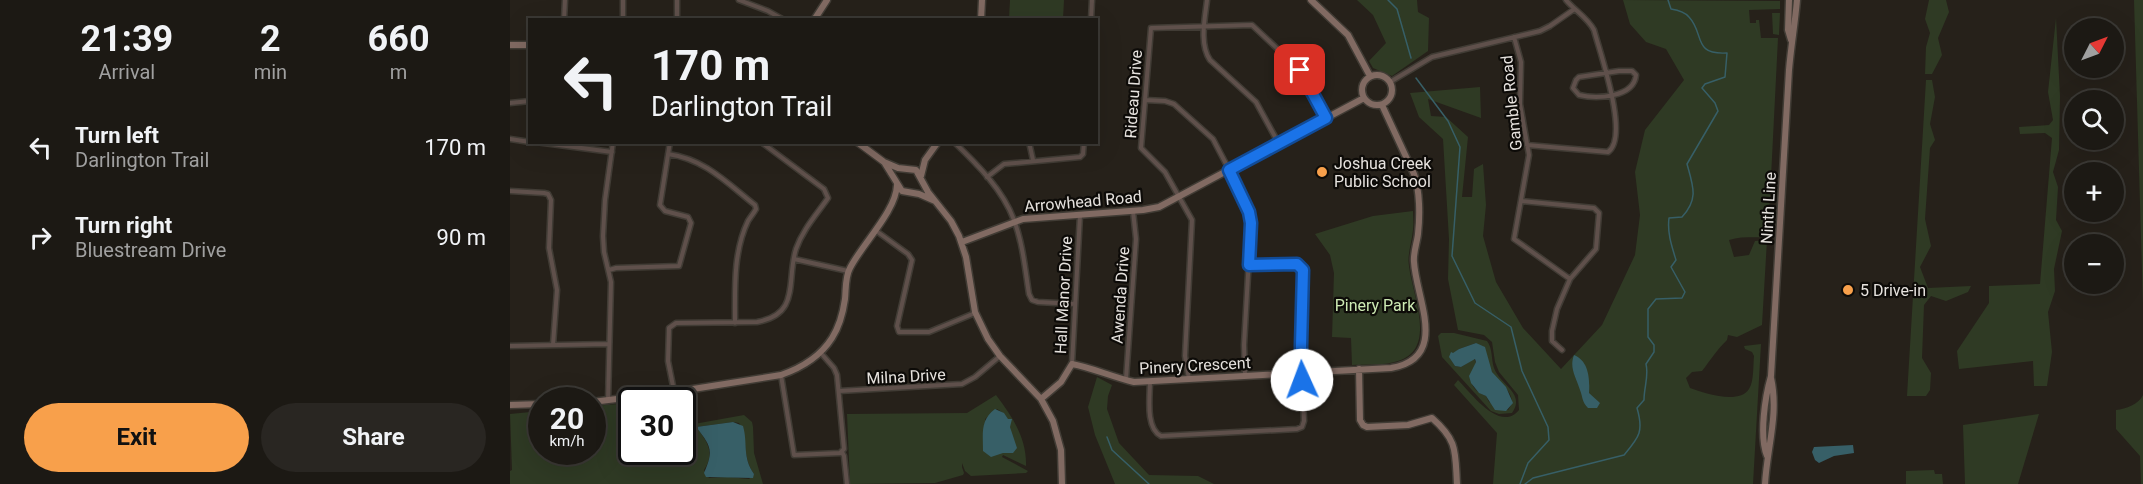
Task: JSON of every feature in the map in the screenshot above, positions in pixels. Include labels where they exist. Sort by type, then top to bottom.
[{"type":"street","points":[[564,18],[565,0]]},
{"type":"street","points":[[623,0],[623,18]]},
{"type":"street","points":[[677,0],[677,18]]},
{"type":"street","points":[[739,0],[768,10],[781,18]]},
{"type":"street","points":[[815,18],[828,0]]},
{"type":"street","points":[[981,18],[982,0]]},
{"type":"street","points":[[1091,18],[1092,0]]},
{"type":"street","points":[[1207,0],[1204,44],[1207,56],[1256,102],[1279,144]]},
{"type":"street","points":[[1311,0],[1347,33],[1370,76]]},
{"type":"street","points":[[1527,145],[1608,152],[1615,143],[1616,126],[1611,95],[1590,22],[1573,10],[1566,0]]},
{"type":"street","name":"Ninth Line","points":[[1790,0],[1788,30],[1791,41]]},
{"type":"street","name":"Ninth Line","points":[[1765,484],[1767,456],[1763,447],[1767,392],[1771,376],[1791,41],[1795,31],[1797,0]]},
{"type":"street","points":[[1390,82],[1432,57],[1545,29],[1573,10]]},
{"type":"street","points":[[1205,27],[1252,25],[1300,70],[1326,118]]},
{"type":"street","name":"Rideau Drive","points":[[1189,379],[1185,356],[1192,220],[1166,172],[1141,148],[1150,28],[1205,27]]},
{"type":"street","name":"Gamble Road","points":[[1514,37],[1521,62],[1520,104],[1528,163],[1514,239],[1570,279]]},
{"type":"street","points":[[510,45],[528,45]]},
{"type":"street","points":[[1632,71],[1635,81],[1629,89],[1611,95],[1579,95],[1573,88],[1579,77],[1606,72],[1632,71]]},
{"type":"street","points":[[1379,75],[1390,82],[1391,95],[1382,105],[1370,104],[1364,98],[1363,83],[1370,76],[1379,75]]},
{"type":"street","name":"Arrowhead Road","points":[[962,242],[1023,219],[1159,207],[1364,98]]},
{"type":"street","points":[[1145,100],[1165,101],[1179,108],[1213,139],[1249,212],[1251,223],[1244,345],[1245,376]]},
{"type":"street","points":[[510,102],[528,101]]},
{"type":"street","name":"Pinery Crescent","points":[[1072,364],[1094,368],[1134,382],[1391,368],[1405,365],[1412,360],[1422,348],[1426,330],[1414,263],[1419,222],[1416,181],[1382,105]]},
{"type":"street","points":[[510,139],[528,142]]},
{"type":"street","points":[[565,144],[612,152]]},
{"type":"street","points":[[613,144],[605,200],[603,236],[611,296],[608,401],[618,400]]},
{"type":"street","points":[[609,270],[679,266],[691,223],[688,217],[664,211],[660,205],[670,144]]},
{"type":"street","points":[[673,387],[668,362],[669,328],[676,322],[764,321],[780,314],[789,301],[794,259],[805,230],[828,198],[828,194],[764,144]]},
{"type":"street","points":[[860,144],[884,162],[916,170],[924,185],[951,221],[962,242],[975,312],[988,339],[999,356],[1041,399],[1058,436],[1062,460],[1062,484]]},
{"type":"street","points":[[894,201],[921,185],[925,160],[937,144]]},
{"type":"street","points":[[956,144],[987,177],[1009,209],[1022,247],[1029,294],[1032,300],[1075,304]]},
{"type":"street","points":[[1029,144],[1033,160]]},
{"type":"street","points":[[987,177],[1004,164],[1080,157],[1083,154],[1084,144]]},
{"type":"street","points":[[668,154],[682,156],[700,163],[755,206],[756,209],[749,219],[740,242],[735,290],[735,322]]},
{"type":"street","points":[[696,389],[781,375],[796,370],[820,352],[832,339],[841,317],[848,271],[894,201],[899,174],[925,160]]},
{"type":"street","points":[[884,162],[902,191],[936,201]]},
{"type":"street","points":[[510,191],[544,193],[548,194],[551,200],[549,248],[557,290],[553,345]]},
{"type":"street","points":[[1521,201],[1594,208],[1599,213],[1596,249],[1570,279],[1557,309],[1552,341],[1562,350]]},
{"type":"street","name":"Awenda Drive","points":[[1126,380],[1136,239],[1132,211]]},
{"type":"street","name":"Hall Manor Drive","points":[[1041,399],[1061,382],[1072,364],[1080,215]]},
{"type":"street","points":[[874,229],[907,253],[911,259],[897,326],[898,332],[929,332],[975,312]]},
{"type":"street","points":[[794,259],[848,271]]},
{"type":"street","points":[[1150,380],[1150,414],[1157,434],[1164,436],[1300,429],[1304,422],[1301,373],[1304,285],[1302,268],[1297,264],[1249,265]]},
{"type":"street","points":[[510,346],[609,344]]},
{"type":"street","points":[[820,352],[836,371],[844,449],[842,452],[847,484]]},
{"type":"street","name":"Milna Drive","points":[[839,391],[962,384],[975,377],[999,356]]},
{"type":"street","points":[[1359,369],[1362,424],[1375,427],[1408,425],[1432,418],[1455,446],[1457,484]]},
{"type":"street","points":[[781,375],[794,455],[842,452]]},
{"type":"street","points":[[510,405],[528,404]]},
{"type":"green space","points":[[1010,0],[1064,0],[1063,18],[1009,18]]},
{"type":"green space","points":[[1357,0],[1417,0],[1418,12],[1429,18],[1428,51],[1392,76],[1373,68],[1369,61],[1386,43],[1373,15]]},
{"type":"green space","points":[[1623,0],[1780,1],[1780,9],[1749,10],[1750,23],[1756,23],[1756,20],[1759,20],[1761,38],[1778,38],[1768,237],[1729,240],[1734,257],[1749,255],[1755,241],[1767,240],[1762,325],[1737,337],[1728,335],[1727,340],[1702,371],[1692,372],[1686,378],[1690,388],[1704,393],[1730,397],[1744,394],[1752,382],[1754,356],[1744,346],[1761,344],[1753,484],[1493,484],[1497,433],[1454,385],[1458,380],[1478,402],[1503,417],[1511,416],[1519,410],[1518,395],[1499,372],[1492,342],[1484,335],[1458,330],[1448,279],[1449,239],[1443,139],[1419,117],[1410,93],[1480,87],[1481,118],[1428,99],[1431,116],[1446,117],[1468,137],[1462,197],[1472,197],[1474,169],[1483,164],[1486,205],[1483,236],[1496,282],[1523,328],[1561,369],[1602,325],[1635,255],[1640,215],[1635,172],[1645,130],[1684,80],[1666,49],[1646,42],[1630,24]]},
{"type":"green space","points":[[1929,0],[1946,0],[1949,12],[1938,38],[1942,55],[1932,74],[1925,74],[1926,47],[1930,33],[1925,19]]},
{"type":"green space","points":[[2134,0],[2143,0],[2143,305]]},
{"type":"green space","points":[[1772,13],[1780,13],[1779,35],[1773,34]]},
{"type":"green space","points":[[2056,18],[2060,96],[2059,150],[2053,172],[2058,187],[2056,220],[2062,231],[2054,269],[2055,291],[2048,312],[2052,352],[2047,386],[2034,386],[2033,361],[1959,369],[1957,351],[1989,303],[1989,286],[2040,284],[2052,138],[2045,133],[2020,134],[2019,127],[2049,125],[2053,120],[2048,92]]},
{"type":"green space","points":[[1926,80],[1932,80],[1935,97],[1930,124],[1935,140],[1930,148],[1925,219],[1931,246],[1920,267],[1928,288],[1971,286],[1968,292],[1946,301],[1931,296],[1924,305],[1922,358],[1931,373],[1930,390],[1926,396],[1907,396]]},
{"type":"green space","name":"Pinery Park","points":[[1413,211],[1409,262],[1420,320],[1417,345],[1410,355],[1393,363],[1352,365],[1351,338],[1332,337],[1334,273],[1330,255],[1315,234],[1373,216]]},
{"type":"green space","points":[[1441,333],[1454,333],[1487,341],[1497,374],[1514,394],[1516,400],[1512,413],[1499,414],[1491,411],[1442,357],[1438,336]],"holes":[[[1476,343],[1493,374],[1510,395],[1512,400],[1508,410],[1489,402],[1486,396],[1473,386],[1472,373],[1476,362],[1474,359],[1461,367],[1455,366],[1450,358],[1459,349]]]},
{"type":"green space","points":[[1097,377],[1112,385],[1107,409],[1119,443],[1149,475],[1198,476],[1214,484],[1115,484],[1095,435],[1088,407]]},
{"type":"green space","points":[[996,395],[1013,419],[1021,437],[1026,466],[1003,455],[1002,457],[1028,471],[1026,473],[971,476],[965,471],[962,463],[963,475],[935,483],[850,484],[847,414],[967,413]],"holes":[[[997,409],[1009,422],[1013,453],[1003,453],[985,419]]]},
{"type":"green space","points":[[2143,395],[2143,484],[2141,484],[2140,456],[2116,429],[2116,410],[2132,406]]},
{"type":"green space","points":[[618,404],[618,465],[696,465],[696,427],[696,424],[744,415],[752,422],[754,453],[763,484],[510,484],[510,471],[512,470],[510,414],[528,412],[528,465],[606,465],[606,405]],"holes":[[[739,423],[742,429],[748,460],[754,474],[749,479],[709,478],[704,470],[709,458],[709,448],[696,427]]]},
{"type":"green space","points":[[2039,414],[2018,484],[1965,484],[1963,425]]},
{"type":"green space","points":[[1934,470],[1935,474],[1942,474],[1943,484],[1906,484],[1906,471]]},
{"type":"water","points":[[1476,343],[1485,347],[1492,372],[1506,387],[1513,403],[1506,411],[1495,410],[1486,396],[1479,393],[1471,383],[1469,376],[1476,362],[1475,359],[1461,367],[1455,366],[1449,357],[1451,352]]},
{"type":"water","points":[[1574,355],[1586,366],[1589,376],[1589,393],[1600,403],[1597,408],[1588,408],[1584,402],[1573,368]]},
{"type":"water","points":[[995,409],[1004,413],[1008,419],[1012,419],[1010,427],[1017,448],[1013,453],[991,457],[983,451],[983,433],[987,418]]},
{"type":"water","points":[[733,422],[743,426],[748,462],[754,474],[753,478],[706,477],[704,473],[709,459],[709,448],[696,427]]},
{"type":"water","points":[[1853,445],[1854,453],[1834,456],[1819,463],[1812,452],[1814,447]]},
{"type":"waterway","points":[[1388,0],[1397,9],[1411,58]]},
{"type":"waterway","points":[[1525,484],[1533,478],[1624,455],[1639,434],[1640,423],[1637,408],[1644,400],[1646,364],[1654,352],[1654,345],[1648,337],[1648,309],[1656,299],[1682,298],[1685,292],[1671,267],[1676,260],[1669,234],[1669,218],[1682,217],[1691,204],[1693,186],[1687,164],[1718,111],[1715,103],[1702,88],[1705,84],[1725,77],[1727,53],[1716,53],[1704,47],[1689,17],[1671,9],[1668,0]]},
{"type":"waterway","points":[[1416,78],[1448,121],[1460,147],[1452,256],[1475,303],[1511,327],[1522,371],[1548,427],[1549,440],[1528,463],[1520,484]]},
{"type":"waterway","points":[[1107,437],[1112,450],[1149,484]]},
{"type":"place","name":"Joshua Creek Public School","points":[[1322,172]]},
{"type":"place","name":"5 Drive-in","points":[[1848,290]]},
{"type":"route","points":[[1300,70],[1326,118],[1229,170],[1249,212],[1251,223],[1249,265],[1297,264],[1303,270],[1302,380]]}]
